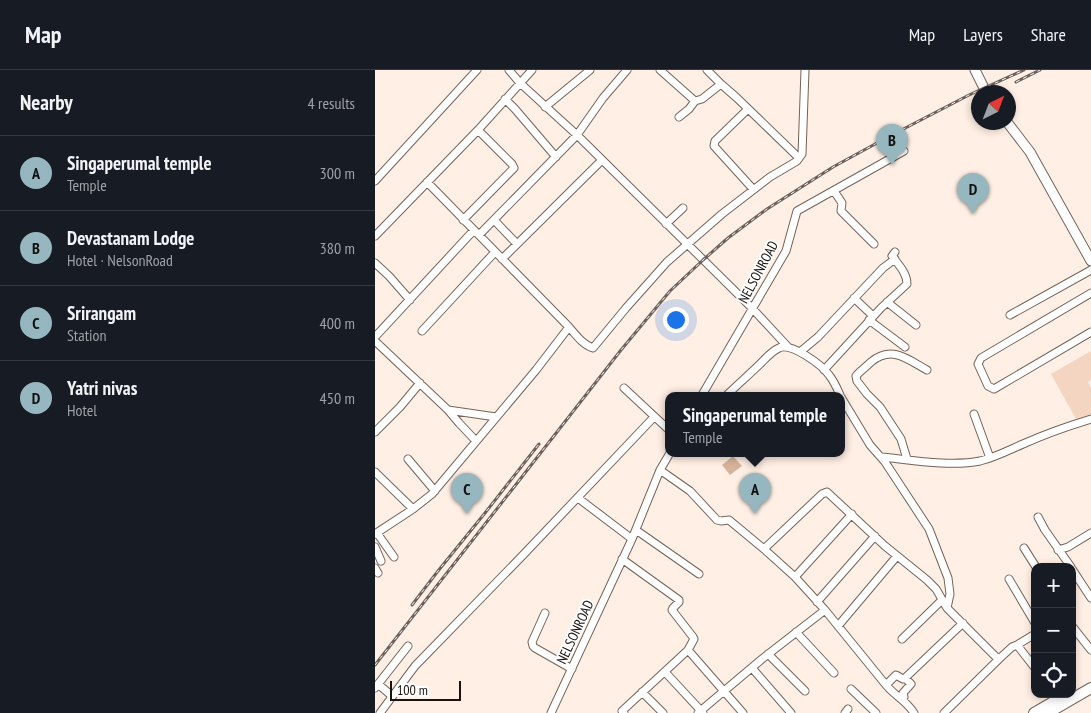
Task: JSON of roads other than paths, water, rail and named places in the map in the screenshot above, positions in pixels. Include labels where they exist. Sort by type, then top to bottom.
[{"type":"highway","points":[[1076,689],[1091,680]]},
{"type":"highway","points":[[1076,693],[1091,688]]},
{"type":"highway","points":[[1034,713],[1060,698]]},
{"type":"highway","points":[[1050,712],[1061,698]]},
{"type":"main road","points":[[975,70],[982,85]]},
{"type":"main road","points":[[1013,130],[1030,152],[1091,261]]},
{"type":"street","points":[[375,180],[477,70]]},
{"type":"street","points":[[509,70],[520,83],[602,160],[788,347],[800,352],[829,375],[839,392]]},
{"type":"street","points":[[375,236],[478,130],[532,70]]},
{"type":"street","points":[[545,107],[590,70]]},
{"type":"street","points":[[375,337],[476,233],[494,220],[577,136],[603,98],[627,70]]},
{"type":"street","points":[[660,70],[695,101]]},
{"type":"street","points":[[707,70],[799,158]]},
{"type":"street","points":[[427,182],[586,345],[593,348],[667,262],[753,189],[797,161],[802,154],[803,71]]},
{"type":"street","points":[[679,117],[695,101],[702,99],[721,84]]},
{"type":"street","points":[[505,99],[556,157]]},
{"type":"street","points":[[748,109],[714,144],[715,148],[753,189]]},
{"type":"street","points":[[463,220],[514,168],[478,130]]},
{"type":"street","name":"NELSONROAD","points":[[704,392],[786,251],[797,212],[905,151]]},
{"type":"street","points":[[502,259],[602,160]]},
{"type":"street","points":[[834,191],[842,203],[842,212],[874,244]]},
{"type":"street","points":[[666,224],[683,208]]},
{"type":"street","points":[[494,220],[517,244]]},
{"type":"street","points":[[422,331],[495,252]]},
{"type":"street","points":[[800,352],[818,337],[853,298],[895,256],[905,274],[907,284],[871,318],[823,370]]},
{"type":"street","points":[[375,263],[410,300]]},
{"type":"street","points":[[1010,315],[1091,270]]},
{"type":"street","points":[[1091,293],[981,358],[978,364],[989,386],[994,389],[1091,332]]},
{"type":"street","points":[[853,298],[871,318],[905,347]]},
{"type":"street","points":[[887,302],[916,325]]},
{"type":"street","points":[[394,557],[376,534],[413,509],[435,490],[536,370],[569,327]]},
{"type":"street","points":[[375,341],[448,410],[477,441]]},
{"type":"street","points":[[730,392],[779,348],[788,347]]},
{"type":"street","points":[[907,460],[901,439],[879,407],[857,381],[856,376],[876,358],[884,354],[899,355],[927,370]]},
{"type":"street","points":[[375,431],[400,407],[420,383]]},
{"type":"street","points":[[624,388],[665,426]]},
{"type":"street","points":[[845,403],[870,445],[882,457],[929,529],[947,578],[950,594],[947,608]]},
{"type":"street","points":[[448,410],[496,417]]},
{"type":"street","points":[[974,414],[990,458]]},
{"type":"street","points":[[380,713],[415,666],[655,417]]},
{"type":"street","points":[[882,457],[925,462],[960,463],[978,461],[990,458],[1067,426],[1091,419]]},
{"type":"street","name":"NELSONROAD","points":[[553,712],[668,457]]},
{"type":"street","points":[[408,459],[435,490]]},
{"type":"street","points":[[661,470],[690,491],[717,520],[729,520],[795,577],[825,610],[886,685],[893,693],[907,703],[914,713]]},
{"type":"street","points":[[375,472],[413,509]]},
{"type":"street","points":[[764,549],[825,492],[828,492],[897,556],[927,580],[947,608],[1000,658]]},
{"type":"street","points":[[578,498],[632,539]]},
{"type":"street","points":[[795,577],[852,514]]},
{"type":"street","points":[[1037,517],[1068,563]]},
{"type":"street","points":[[636,530],[699,574]]},
{"type":"street","points":[[1058,550],[1068,547],[1091,533]]},
{"type":"street","points":[[817,602],[875,536]]},
{"type":"street","points":[[375,547],[381,561]]},
{"type":"street","points":[[1024,548],[1033,563]]},
{"type":"street","points":[[837,626],[897,556]]},
{"type":"street","points":[[622,712],[688,650],[694,640],[672,610],[679,600],[623,560]]},
{"type":"street","points":[[1076,574],[1091,598]]},
{"type":"street","points":[[1009,579],[1031,616]]},
{"type":"street","points":[[903,639],[942,600]]},
{"type":"street","points":[[665,672],[701,712],[768,654],[825,610]]},
{"type":"street","points":[[545,613],[532,642],[533,646],[572,669]]},
{"type":"street","points":[[905,678],[963,623]]},
{"type":"street","points":[[1076,631],[1091,650]]},
{"type":"street","points":[[796,632],[833,673]]},
{"type":"street","points":[[944,713],[1012,646],[1031,636]]},
{"type":"street","points":[[1017,645],[1031,663]]},
{"type":"street","points":[[392,696],[377,686],[408,646]]},
{"type":"street","points":[[688,650],[743,713]]},
{"type":"street","points":[[768,654],[805,691]]},
{"type":"street","points":[[752,668],[791,713]]},
{"type":"street","points":[[886,685],[896,676],[905,678],[911,684],[903,693],[904,697],[902,699]]},
{"type":"street","points":[[851,689],[876,713]]},
{"type":"street","points":[[642,692],[663,713]]},
{"type":"railway","points":[[375,665],[621,350],[670,291],[703,260],[728,238],[767,209],[833,167],[969,95],[1024,70]]},
{"type":"railway","points":[[1016,82],[1040,70]]},
{"type":"railway","points":[[412,605],[539,444]]},
{"type":"place","name":"Devastanam Lodge","points":[[892,165]]},
{"type":"place","name":"Yatri nivas","points":[[973,214]]},
{"type":"place","name":"Srirangam","points":[[467,514]]},
{"type":"place","name":"Singaperumal temple","points":[[755,514]]}]
